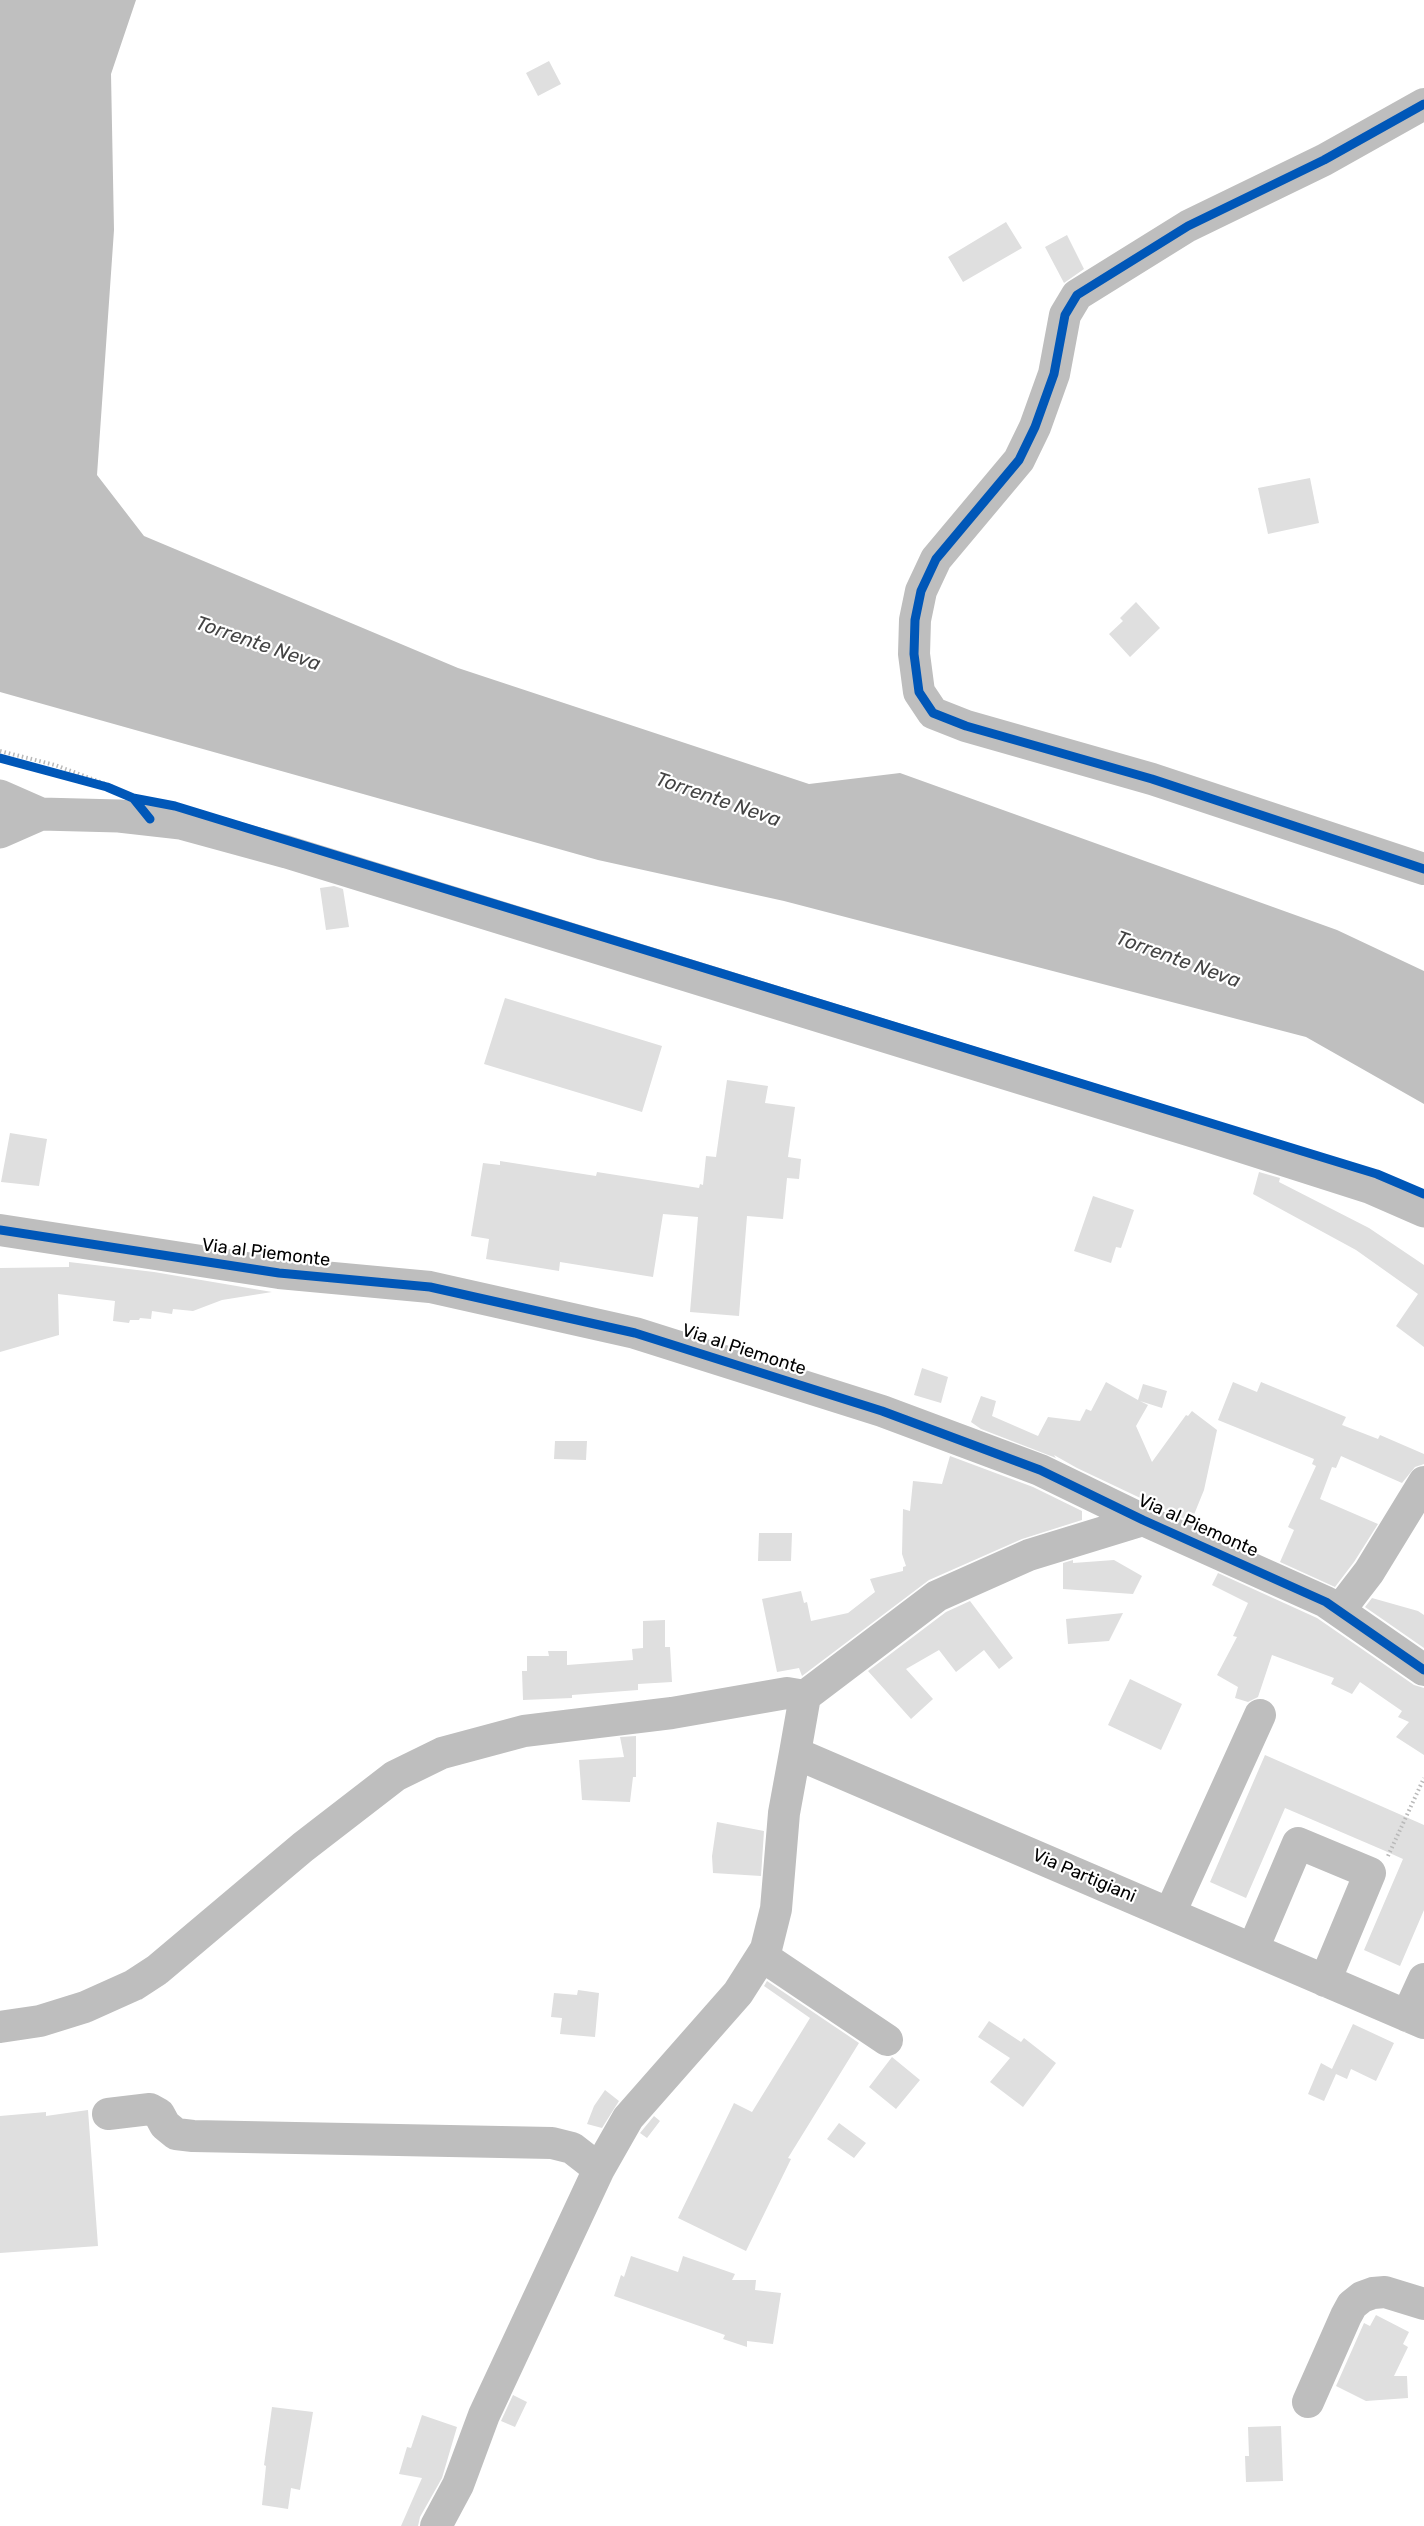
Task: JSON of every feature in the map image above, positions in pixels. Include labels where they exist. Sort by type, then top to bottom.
[{"type":"main road","points":[[0,796],[41,814]]},
{"type":"main road","points":[[0,832],[41,814],[141,808],[181,823],[287,852],[936,1050],[1358,1184],[1424,1211]]},
{"type":"street","points":[[1424,104],[1324,160],[1188,226],[1077,295],[1065,315],[1054,374],[1035,427],[1019,460],[936,559],[921,591],[915,620],[914,654],[919,692],[933,713],[966,726],[1152,779],[1424,869]]},
{"type":"street","name":"Via al Piemonte","points":[[0,1230],[279,1273],[430,1287],[635,1333],[882,1411],[1040,1470],[1143,1520],[1326,1602],[1424,1670]]},
{"type":"street","points":[[1339,1611],[1369,1572],[1424,1482]]},
{"type":"street","points":[[436,2526],[458,2485],[484,2415],[599,2169],[628,2118],[738,1993],[766,1949],[776,1909],[784,1813],[805,1696],[937,1596],[1029,1555],[1143,1520]]},
{"type":"street","points":[[0,2027],[40,2021],[86,2007],[134,1986],[157,1971],[303,1847],[395,1776],[442,1753],[524,1731],[672,1713],[787,1693],[805,1696]]},
{"type":"street","points":[[1170,1913],[1260,1715]]},
{"type":"street","name":"Via Partigiani","points":[[795,1753],[1416,2019]]},
{"type":"street","points":[[1253,1949],[1298,1843],[1370,1873],[1325,1981]]},
{"type":"street","points":[[762,1956],[887,2040]]},
{"type":"street","points":[[1416,2019],[1424,1979]]},
{"type":"street","points":[[108,2114],[150,2109],[159,2114],[165,2125],[176,2134],[193,2136],[552,2143],[572,2148],[599,2169]]},
{"type":"street","points":[[1308,2402],[1352,2305],[1362,2297],[1385,2292],[1424,2304]]},
{"type":"path","points":[[0,751],[55,765],[109,784],[141,808]]},
{"type":"path","points":[[0,758],[107,787],[141,808]]},
{"type":"path","points":[[1370,1873],[1383,1866],[1424,1778]]},
{"type":"water","name":"Torrente Neva","points":[[0,0],[136,0],[111,74],[114,230],[97,475],[144,536],[458,668],[809,784],[900,773],[1337,930],[1424,971],[1424,1104],[1306,1037],[784,901],[598,860],[0,692]]},
{"type":"building","points":[[549,61],[561,84],[538,96],[526,73]]},
{"type":"building","points":[[1006,222],[1022,248],[963,282],[948,257]]},
{"type":"building","points":[[1067,235],[1084,269],[1064,283],[1045,247]]},
{"type":"building","points":[[1310,478],[1319,523],[1268,534],[1258,488]]},
{"type":"building","points":[[1136,602],[1160,628],[1130,657],[1109,634],[1123,621],[1120,618]]},
{"type":"building","points":[[334,886],[343,889],[349,927],[326,930],[320,888]]},
{"type":"building","points":[[505,998],[662,1046],[642,1112],[484,1064]]},
{"type":"building","points":[[727,1080],[768,1086],[765,1103],[795,1107],[788,1157],[801,1159],[799,1179],[787,1178],[783,1219],[747,1216],[739,1316],[690,1312],[698,1217],[663,1214],[653,1277],[560,1262],[559,1271],[486,1259],[489,1239],[471,1236],[483,1163],[500,1165],[500,1161],[596,1176],[597,1172],[699,1188],[700,1184],[703,1185],[706,1156],[716,1157]]},
{"type":"building","points":[[10,1133],[47,1139],[39,1186],[1,1182]]},
{"type":"building","points":[[1259,1172],[1280,1178],[1279,1182],[1369,1228],[1424,1265],[1424,1347],[1396,1326],[1418,1294],[1356,1250],[1253,1194]]},
{"type":"building","points":[[1093,1196],[1134,1210],[1121,1248],[1116,1247],[1111,1263],[1074,1251]]},
{"type":"building","points":[[69,1262],[154,1272],[272,1292],[222,1300],[193,1311],[173,1309],[172,1314],[152,1311],[151,1319],[140,1318],[130,1320],[129,1323],[113,1321],[115,1301],[58,1294],[59,1335],[0,1352],[0,1268],[69,1267]]},
{"type":"building","points":[[922,1368],[948,1377],[941,1403],[914,1395]]},
{"type":"building","points":[[1106,1382],[1138,1400],[1143,1384],[1167,1391],[1162,1408],[1140,1401],[1148,1405],[1136,1426],[1152,1462],[1186,1415],[1188,1416],[1192,1411],[1217,1430],[1204,1490],[1191,1522],[1054,1455],[1056,1458],[981,1429],[971,1422],[981,1396],[996,1401],[992,1416],[1038,1436],[1048,1417],[1080,1421],[1086,1409],[1091,1411]]},
{"type":"building","points":[[1233,1382],[1257,1392],[1261,1382],[1346,1417],[1342,1425],[1378,1439],[1380,1435],[1424,1454],[1424,1464],[1415,1467],[1402,1483],[1341,1456],[1336,1468],[1332,1467],[1320,1499],[1378,1524],[1335,1587],[1280,1562],[1294,1530],[1288,1527],[1316,1466],[1312,1464],[1314,1459],[1218,1420]]},
{"type":"building","points":[[555,1441],[587,1441],[586,1460],[554,1459]]},
{"type":"building","points":[[950,1456],[1033,1487],[1082,1511],[1082,1520],[1022,1539],[929,1580],[802,1676],[799,1668],[777,1672],[762,1599],[801,1591],[804,1603],[807,1602],[811,1621],[848,1613],[875,1592],[870,1579],[903,1571],[903,1567],[906,1566],[902,1554],[903,1509],[910,1511],[913,1481],[942,1484]]},
{"type":"building","points":[[759,1533],[792,1533],[791,1561],[758,1561]]},
{"type":"building","points":[[1073,1560],[1073,1563],[1114,1560],[1142,1576],[1133,1594],[1063,1589],[1063,1563]]},
{"type":"building","points":[[1218,1573],[1317,1618],[1414,1685],[1424,1688],[1424,1755],[1396,1737],[1409,1722],[1398,1717],[1402,1711],[1360,1682],[1352,1694],[1331,1684],[1334,1678],[1272,1655],[1258,1697],[1248,1702],[1235,1698],[1238,1687],[1217,1675],[1237,1637],[1233,1636],[1248,1603],[1212,1585]]},
{"type":"building","points":[[1372,1598],[1418,1611],[1424,1615],[1424,1648],[1365,1607]]},
{"type":"building","points":[[970,1601],[1013,1658],[999,1669],[984,1650],[956,1672],[939,1650],[906,1669],[933,1699],[911,1719],[868,1671],[946,1612]]},
{"type":"building","points":[[1123,1613],[1109,1641],[1068,1644],[1066,1619]]},
{"type":"building","points":[[665,1620],[665,1647],[670,1647],[672,1682],[638,1684],[638,1690],[572,1695],[572,1698],[523,1700],[522,1671],[527,1671],[527,1656],[549,1656],[548,1651],[567,1651],[567,1665],[633,1660],[632,1649],[643,1648],[643,1621]]},
{"type":"building","points":[[1130,1679],[1182,1704],[1161,1750],[1108,1725]]},
{"type":"building","points":[[636,1736],[636,1777],[633,1777],[630,1802],[582,1800],[579,1760],[624,1757],[620,1737]]},
{"type":"building","points":[[1265,1755],[1424,1825],[1424,1910],[1400,1966],[1364,1950],[1403,1859],[1383,1850],[1285,1808],[1246,1898],[1210,1882]]},
{"type":"building","points":[[717,1822],[764,1831],[761,1876],[713,1873],[712,1856]]},
{"type":"building","points":[[767,1981],[859,2043],[788,2158],[791,2159],[746,2251],[678,2218],[734,2103],[752,2112],[810,2018],[764,1986]]},
{"type":"building","points":[[578,1990],[599,1993],[595,2037],[560,2034],[562,2018],[551,2017],[554,1993],[577,1995]]},
{"type":"building","points":[[989,2021],[1021,2042],[1024,2038],[1056,2063],[1023,2107],[990,2082],[1010,2058],[978,2037]]},
{"type":"building","points":[[1353,2024],[1394,2043],[1376,2081],[1351,2069],[1347,2079],[1336,2074],[1324,2101],[1308,2094],[1321,2063],[1332,2069]]},
{"type":"building","points":[[892,2057],[920,2080],[896,2109],[869,2087]]},
{"type":"building","points":[[605,2090],[619,2101],[602,2128],[587,2124],[594,2106]]},
{"type":"building","points":[[88,2110],[98,2246],[0,2253],[0,2116],[46,2112],[46,2116]]},
{"type":"building","points":[[654,2116],[660,2121],[647,2138],[640,2133]]},
{"type":"building","points":[[839,2123],[866,2143],[854,2158],[827,2139]]},
{"type":"building","points":[[631,2256],[678,2272],[683,2256],[735,2274],[732,2280],[756,2280],[755,2290],[781,2293],[773,2344],[747,2341],[747,2347],[723,2339],[725,2335],[614,2296]]},
{"type":"building","points":[[1376,2315],[1409,2332],[1403,2344],[1408,2347],[1394,2376],[1407,2376],[1408,2398],[1366,2401],[1336,2386],[1364,2323],[1370,2326]]},
{"type":"building","points":[[513,2395],[527,2402],[515,2427],[501,2421]]},
{"type":"building","points":[[272,2407],[313,2412],[300,2490],[291,2488],[288,2509],[262,2505],[266,2466],[264,2465]]},
{"type":"building","points":[[422,2415],[457,2427],[442,2478],[420,2517],[418,2526],[401,2526],[422,2478],[399,2474],[407,2447],[411,2448]]},
{"type":"building","points":[[1281,2426],[1283,2481],[1246,2482],[1245,2456],[1249,2456],[1248,2427]]},
{"type":"cycle path","points":[[1424,104],[1324,160],[1188,226],[1077,295],[1065,315],[1054,374],[1035,427],[1019,460],[936,559],[921,591],[915,620],[914,654],[919,692],[933,713],[966,726],[1152,779],[1424,869]]},
{"type":"cycle path","points":[[0,758],[107,787],[133,798],[150,819]]},
{"type":"cycle path","points":[[133,798],[175,806],[1377,1174],[1424,1194]]},
{"type":"cycle path","points":[[0,1230],[279,1273],[430,1287],[635,1333],[882,1411],[1040,1470],[1143,1520],[1326,1602],[1424,1670]]}]
